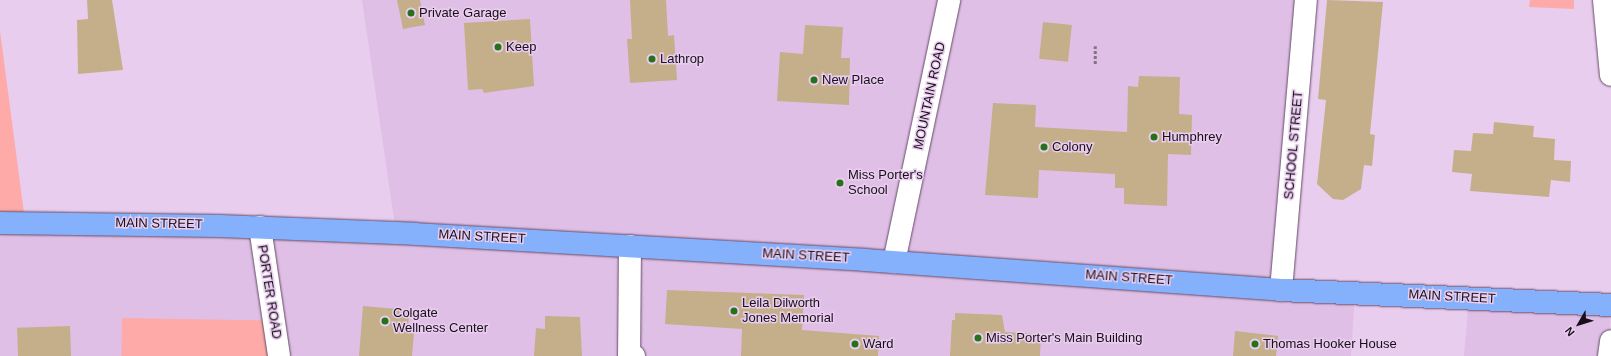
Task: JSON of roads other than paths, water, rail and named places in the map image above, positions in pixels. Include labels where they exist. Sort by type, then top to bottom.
[{"type":"highway","name":"MAIN STREET","points":[[0,223],[260,227],[630,246],[894,262],[1281,290],[1611,305]]},
{"type":"street","name":"MOUNTAIN ROAD","points":[[894,262],[949,0]]},
{"type":"street","name":"SCHOOL STREET","points":[[1281,290],[1306,0]]},
{"type":"street","points":[[1604,0],[1611,75]]},
{"type":"street","name":"PORTER ROAD","points":[[260,227],[279,356]]},
{"type":"street","points":[[630,246],[629,355],[634,356]]},
{"type":"street","points":[[1609,356],[1611,341]]},
{"type":"place","name":"Private Garage","points":[[411,13]]},
{"type":"place","name":"Keep","points":[[498,47]]},
{"type":"place","name":"Lathrop","points":[[652,59]]},
{"type":"place","name":"New Place","points":[[814,80]]},
{"type":"place","name":"Humphrey","points":[[1154,137]]},
{"type":"place","name":"Colony","points":[[1044,147]]},
{"type":"place","name":"Miss Porter's School","points":[[840,183]]},
{"type":"place","name":"Leila Dilworth Jones Memorial","points":[[734,311]]},
{"type":"place","name":"Colgate Wellness Center","points":[[385,321]]},
{"type":"place","name":"Miss Porter's Main Building","points":[[978,338]]},
{"type":"place","name":"Ward","points":[[855,344]]},
{"type":"place","name":"Thomas Hooker House","points":[[1255,344]]}]
